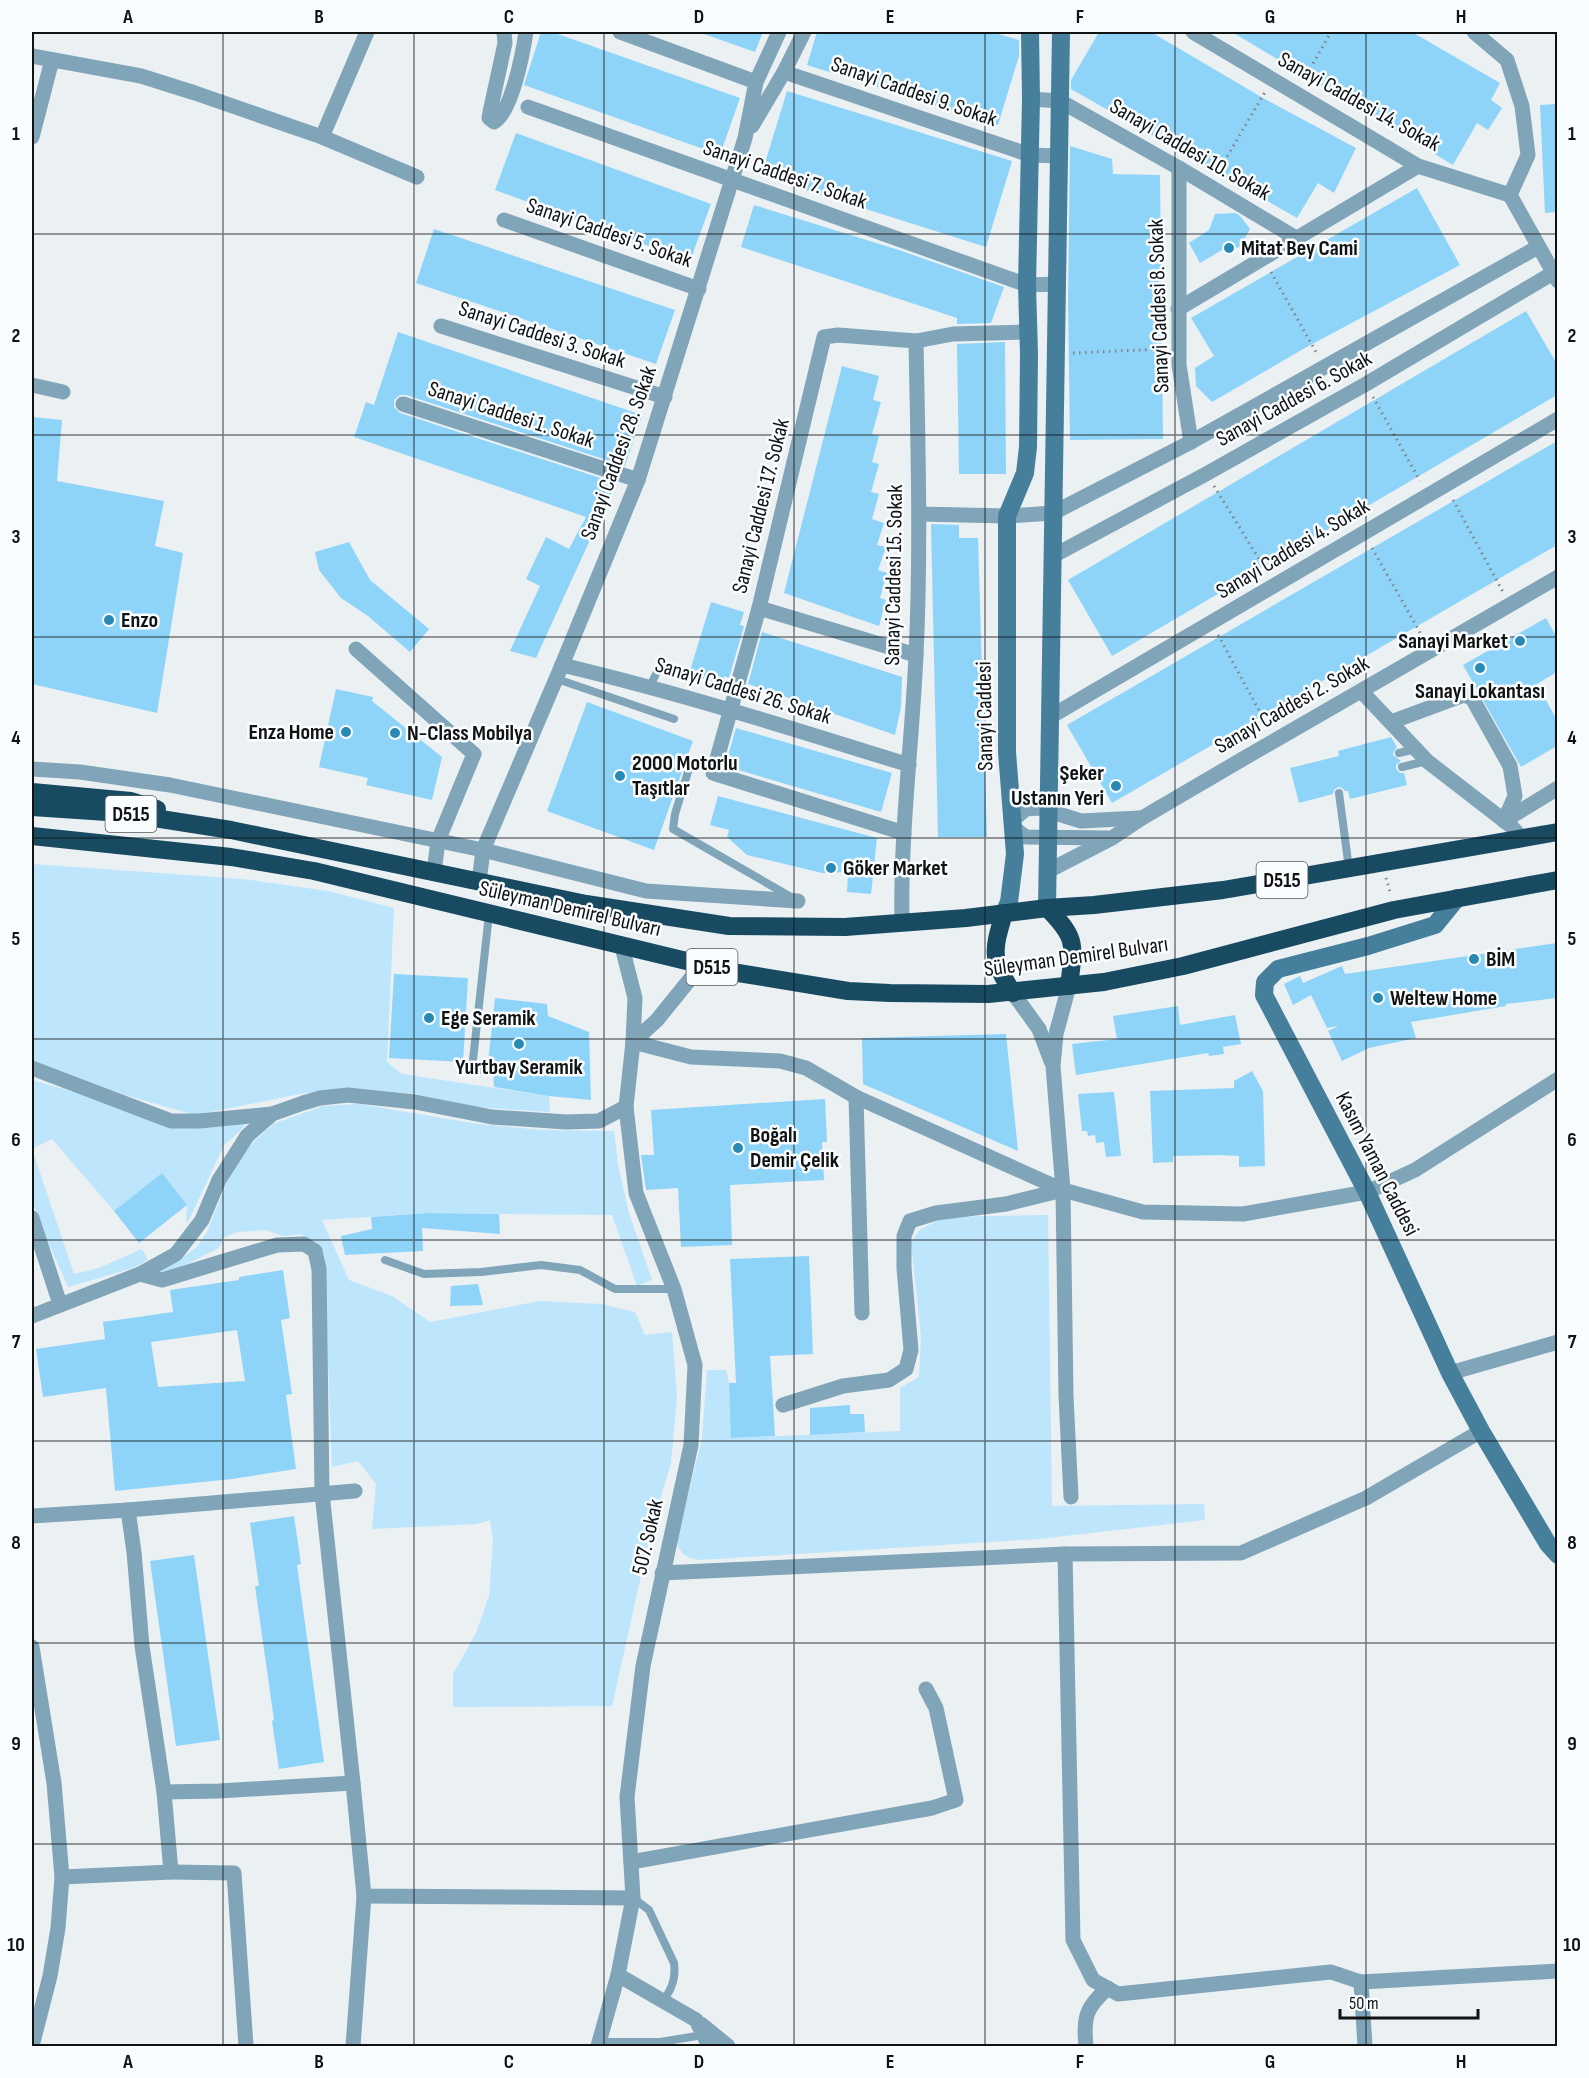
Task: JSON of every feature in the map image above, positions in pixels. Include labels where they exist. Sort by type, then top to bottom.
[{"type":"highway","points":[[32,792],[131,801],[231,830]]},
{"type":"highway","name":"Süleyman Demirel Bulvarı","points":[[32,807],[122,813],[231,830],[586,904],[729,926],[845,927],[1094,905],[1223,890],[1557,832]]},
{"type":"highway","name":"Süleyman Demirel Bulvarı","points":[[32,836],[231,857],[314,871],[732,972],[848,990],[968,994],[1013,993],[1104,982],[1183,966],[1394,910],[1557,880]]},
{"type":"highway","points":[[32,849],[125,857],[231,857]]},
{"type":"highway","points":[[1047,908],[1071,935],[1072,957],[1069,986]]},
{"type":"highway","points":[[1005,913],[994,956],[1002,976],[1013,993]]},
{"type":"street","points":[[322,137],[367,32]]},
{"type":"street","points":[[504,32],[505,43],[489,118],[494,122],[499,119],[508,100],[521,58],[526,32]]},
{"type":"street","points":[[620,32],[756,82]]},
{"type":"street","name":"Sanayi Caddesi 28. Sokak","points":[[479,882],[483,850],[560,672],[638,480],[745,138],[756,82],[779,32]]},
{"type":"street","points":[[745,138],[804,32]]},
{"type":"street","name":"Sanayi Caddesi","points":[[1005,913],[1009,902],[1014,863],[1014,824],[1007,752],[1007,516],[1025,473],[1028,447],[1030,32]]},
{"type":"street","points":[[1047,908],[1061,32]]},
{"type":"street","name":"Sanayi Caddesi 14. Sokak","points":[[1193,32],[1418,166],[1510,195]]},
{"type":"street","points":[[1474,32],[1507,60],[1522,106],[1528,155],[1510,195],[1555,277]]},
{"type":"street","points":[[32,56],[141,76],[322,137],[417,177]]},
{"type":"street","points":[[32,138],[52,60]]},
{"type":"street","name":"Sanayi Caddesi 9. Sokak","points":[[783,72],[1030,155]]},
{"type":"street","points":[[1031,99],[1060,101]]},
{"type":"street","name":"Sanayi Caddesi 10. Sokak","points":[[1060,101],[1296,238]]},
{"type":"street","name":"Sanayi Caddesi 7. Sokak","points":[[528,107],[1027,285]]},
{"type":"street","points":[[1030,155],[1059,156]]},
{"type":"street","points":[[1178,309],[1418,166]]},
{"type":"street","name":"Sanayi Caddesi 8. Sokak","points":[[1179,168],[1179,365],[1191,442]]},
{"type":"street","name":"Sanayi Caddesi 5. Sokak","points":[[504,220],[699,289]]},
{"type":"street","name":"Sanayi Caddesi 6. Sokak","points":[[1053,513],[1191,442],[1538,247]]},
{"type":"street","name":"Sanayi Caddesi 6. Sokak","points":[[1053,556],[1206,474],[1555,277]]},
{"type":"street","points":[[1027,285],[1057,285]]},
{"type":"street","name":"Sanayi Caddesi 3. Sokak","points":[[441,326],[664,397]]},
{"type":"street","points":[[916,341],[953,334],[1028,332]]},
{"type":"street","name":"Sanayi Caddesi 17. Sokak","points":[[904,833],[713,773],[733,709],[759,608],[824,337],[838,335],[916,341]]},
{"type":"street","name":"Sanayi Caddesi 15. Sokak","points":[[902,923],[904,833],[916,655],[919,514],[916,341]]},
{"type":"street","points":[[32,385],[63,392]]},
{"type":"street","name":"Sanayi Caddesi 1. Sokak","points":[[403,404],[638,480]]},
{"type":"street","name":"Sanayi Caddesi 4. Sokak","points":[[1050,717],[1557,419]]},
{"type":"street","points":[[919,514],[1007,516],[1053,513]]},
{"type":"street","name":"Sanayi Caddesi 2. Sokak","points":[[1048,871],[1112,838],[1142,818],[1557,577]]},
{"type":"street","points":[[759,608],[916,655]]},
{"type":"street","points":[[356,649],[474,754],[438,841],[434,872]]},
{"type":"street","name":"Sanayi Caddesi 26. Sokak","points":[[560,672],[653,680],[733,709],[909,765]]},
{"type":"street","points":[[1362,692],[1427,761],[1504,821],[1522,838]]},
{"type":"street","points":[[1391,722],[1464,695],[1472,698],[1510,766],[1515,796],[1504,821]]},
{"type":"street","points":[[32,769],[80,772],[170,784],[360,826],[483,850],[646,891],[798,901]]},
{"type":"street","points":[[1504,821],[1557,788]]},
{"type":"street","points":[[1049,813],[1039,808],[1026,809],[1014,824],[1026,837],[1112,838]]},
{"type":"street","name":"Sanayi Caddesi 2. Sokak","points":[[1049,813],[1081,821],[1142,818]]},
{"type":"street","name":"Kasım Yaman Caddesi","points":[[1457,898],[1435,925],[1368,946],[1312,958],[1278,969],[1265,982],[1264,995],[1367,1192],[1449,1373],[1480,1431],[1553,1549]]},
{"type":"street","name":"507. Sokak","points":[[599,2044],[618,1976],[633,1898],[627,1797],[643,1666],[691,1445],[694,1365],[674,1289],[636,1193],[626,1107],[635,998],[622,947]]},
{"type":"street","points":[[633,1042],[657,1020],[691,978],[732,972]]},
{"type":"street","points":[[1069,986],[1056,1034],[1053,1066],[1063,1190],[1066,1396],[1071,1497]]},
{"type":"street","points":[[1013,993],[1039,1029],[1053,1066]]},
{"type":"street","points":[[633,1042],[691,1057],[780,1061],[806,1068],[856,1097],[1063,1190],[1143,1212],[1243,1214],[1367,1192],[1414,1170],[1557,1079]]},
{"type":"street","points":[[32,1068],[171,1121],[199,1121],[272,1114],[320,1098],[348,1095],[415,1102],[492,1117],[566,1122],[599,1120],[626,1107]]},
{"type":"street","points":[[856,1097],[862,1313]]},
{"type":"street","points":[[32,1316],[140,1274],[176,1254],[202,1220],[219,1180],[247,1136],[272,1114]]},
{"type":"street","points":[[783,1405],[843,1386],[889,1380],[906,1369],[911,1350],[903,1268],[904,1236],[910,1221],[936,1213],[1006,1204],[1063,1190]]},
{"type":"street","points":[[32,1218],[60,1304]]},
{"type":"street","points":[[140,1274],[162,1280],[277,1245],[304,1244],[315,1251],[319,1269],[322,1493],[364,1896],[353,2046]]},
{"type":"street","points":[[1449,1373],[1557,1342]]},
{"type":"street","points":[[662,1573],[1065,1554],[1241,1553],[1366,1498],[1480,1431]]},
{"type":"street","points":[[32,1516],[355,1491]]},
{"type":"street","points":[[128,1510],[142,1646],[164,1792],[171,1872]]},
{"type":"street","points":[[1553,1549],[1557,1563]]},
{"type":"street","points":[[1065,1554],[1073,1940],[1094,1980],[1118,1994],[1331,1972],[1361,1982],[1557,1971]]},
{"type":"street","points":[[32,1657],[54,1783],[62,1877],[58,1928],[50,1976],[32,2046]]},
{"type":"street","points":[[631,1862],[932,1808],[956,1800],[936,1708],[926,1689]]},
{"type":"street","points":[[164,1792],[354,1783]]},
{"type":"street","points":[[62,1877],[171,1872],[234,1873],[246,2046]]},
{"type":"street","points":[[364,1896],[633,1898]]},
{"type":"street","points":[[618,1976],[696,2020],[728,2046]]},
{"type":"street","points":[[1361,1982],[1365,2046]]},
{"type":"street","points":[[1086,2046],[1084,2029],[1087,2012],[1095,1999],[1108,1988]]},
{"type":"street","points":[[696,2020],[706,2041]]},
{"type":"lane","points":[[560,672],[674,719]]},
{"type":"lane","points":[[1399,753],[1416,749]]},
{"type":"lane","points":[[1402,767],[1427,761]]},
{"type":"lane","points":[[691,762],[675,814],[673,829],[798,901]]},
{"type":"lane","points":[[1349,796],[1340,796],[1349,869]]},
{"type":"lane","points":[[481,1070],[472,1069],[489,914]]},
{"type":"lane","points":[[385,1260],[424,1274],[482,1272],[541,1265],[580,1270],[615,1289],[674,1289]]},
{"type":"lane","points":[[633,1898],[649,1910],[674,1963],[672,1988],[663,2001]]},
{"type":"lane","points":[[599,2044],[706,2041]]},
{"type":"path","points":[[1296,94],[1331,32]]},
{"type":"path","points":[[1209,186],[1273,80]]},
{"type":"path","points":[[1263,258],[1324,367]]},
{"type":"path","points":[[1056,354],[1179,348]]},
{"type":"path","points":[[1366,384],[1428,495]]},
{"type":"path","points":[[1206,474],[1275,585]]},
{"type":"path","points":[[1444,486],[1510,604]]},
{"type":"path","points":[[1364,533],[1430,650]]},
{"type":"path","points":[[1212,623],[1275,740]]},
{"type":"path","points":[[1385,873],[1391,900]]},
{"type":"shaded area","points":[[32,864],[243,879],[328,891],[394,908],[387,1062],[402,1074],[549,1096],[550,1112],[474,1107],[415,1094],[352,1088],[305,1093],[195,1115],[125,1095],[32,1060]]},
{"type":"shaded area","points":[[32,1080],[85,1095],[154,1121],[183,1129],[249,1120],[224,1145],[188,1222],[186,1221],[187,1205],[162,1173],[114,1211],[52,1139],[32,1149]]},
{"type":"shaded area","points":[[359,1104],[478,1124],[541,1130],[614,1131],[618,1165],[629,1213],[652,1280],[637,1286],[612,1215],[427,1213],[322,1220],[349,1280],[392,1296],[430,1322],[540,1301],[601,1304],[635,1312],[645,1335],[672,1332],[677,1397],[671,1463],[652,1526],[612,1706],[453,1707],[453,1674],[476,1633],[489,1596],[493,1540],[490,1520],[477,1524],[372,1529],[376,1484],[358,1461],[332,1467],[324,1253],[316,1243],[301,1234],[283,1236],[266,1230],[238,1232],[225,1237],[219,1248],[169,1273],[160,1272],[163,1267],[197,1247],[207,1232],[227,1182],[247,1148],[273,1124],[323,1106]]},
{"type":"shaded area","points":[[32,1149],[74,1274],[99,1268],[142,1249],[148,1260],[130,1269],[68,1287],[40,1224],[32,1198]]},
{"type":"shaded area","points":[[1048,1215],[1052,1506],[1204,1504],[1205,1520],[1039,1539],[700,1560],[687,1557],[682,1552],[677,1541],[702,1438],[707,1370],[726,1370],[729,1383],[732,1438],[900,1431],[900,1388],[919,1377],[921,1337],[911,1243],[919,1230],[945,1217]]},
{"type":"building","points":[[541,32],[552,32],[740,98],[720,155],[524,85]]},
{"type":"building","points":[[704,32],[763,32],[755,52],[704,34]]},
{"type":"building","points":[[817,32],[992,32],[1019,40],[1019,56],[998,125],[807,65]]},
{"type":"building","points":[[1099,32],[1151,32],[1263,98],[1356,148],[1334,193],[1318,183],[1297,218],[1071,89],[1071,80]]},
{"type":"building","points":[[1232,32],[1412,32],[1500,83],[1491,100],[1502,108],[1488,130],[1477,123],[1453,165]]},
{"type":"building","points":[[787,91],[1012,161],[986,247],[761,176]]},
{"type":"building","points":[[1557,104],[1557,212],[1545,213],[1540,105]]},
{"type":"building","points":[[516,133],[711,204],[690,261],[495,190]]},
{"type":"building","points":[[1070,146],[1112,159],[1113,174],[1160,175],[1163,439],[1070,440],[1068,301]]},
{"type":"building","points":[[1417,188],[1460,265],[1305,348],[1212,402],[1196,386],[1195,368],[1214,356],[1191,318]]},
{"type":"building","points":[[754,205],[902,251],[1004,287],[991,323],[957,324],[957,318],[741,247]]},
{"type":"building","points":[[1236,213],[1250,229],[1240,247],[1222,250],[1200,263],[1189,243],[1209,230],[1215,214]]},
{"type":"building","points":[[434,229],[675,310],[656,364],[416,283]]},
{"type":"building","points":[[1526,311],[1557,364],[1557,395],[1112,656],[1068,580]]},
{"type":"building","points":[[398,332],[642,415],[625,466],[406,395],[400,395],[394,400],[394,407],[400,413],[616,483],[536,658],[510,651],[540,586],[526,579],[546,537],[569,549],[586,517],[354,437],[366,402],[374,405]]},
{"type":"building","points":[[1005,342],[1006,474],[959,474],[957,344]]},
{"type":"building","points":[[842,366],[879,376],[873,400],[881,402],[872,434],[879,436],[872,462],[879,464],[871,492],[879,494],[872,519],[884,523],[877,545],[886,547],[878,570],[887,573],[880,598],[886,600],[879,626],[784,593]]},
{"type":"building","name":"Enzo","points":[[32,417],[62,420],[57,481],[164,501],[155,546],[183,553],[157,713],[32,684]]},
{"type":"building","points":[[1557,441],[1557,545],[1112,803],[1067,725]]},
{"type":"building","points":[[931,524],[959,525],[959,538],[978,538],[987,837],[938,837]]},
{"type":"building","points":[[349,542],[370,580],[429,629],[410,652],[368,616],[341,598],[319,570],[315,552]]},
{"type":"building","points":[[711,602],[744,612],[740,625],[744,626],[729,678],[724,676],[722,684],[689,674]]},
{"type":"building","points":[[1546,618],[1557,638],[1557,672],[1537,684],[1557,720],[1557,746],[1521,767],[1463,665]]},
{"type":"building","points":[[762,632],[902,677],[901,707],[895,735],[748,684]]},
{"type":"building","points":[[336,689],[373,697],[372,701],[442,757],[432,800],[366,785],[368,778],[319,767]]},
{"type":"building","name":"2000 Motorlu Taşıtlar","points":[[587,702],[693,741],[654,850],[547,811]]},
{"type":"building","points":[[736,728],[892,773],[881,812],[725,766]]},
{"type":"building","points":[[1391,737],[1397,747],[1393,755],[1401,761],[1396,765],[1396,769],[1404,773],[1407,785],[1350,799],[1348,791],[1338,787],[1333,794],[1299,803],[1290,768],[1339,756],[1338,751]]},
{"type":"building","points":[[718,796],[877,838],[871,894],[847,892],[848,872],[822,873],[747,855],[727,837],[729,830],[710,825]]},
{"type":"building","points":[[1557,943],[1557,998],[1506,1004],[1506,1006],[1411,1022],[1416,1038],[1369,1048],[1342,1061],[1328,1031],[1338,1026],[1327,1028],[1311,995],[1293,1005],[1284,984],[1300,976],[1303,983],[1342,966],[1345,974]]},
{"type":"building","name":"Ege Seramik","points":[[394,974],[468,978],[463,1062],[389,1058]]},
{"type":"building","name":"Yurtbay Seramik","points":[[495,998],[547,1004],[548,1016],[589,1032],[591,1100],[494,1087],[493,1072],[487,1072]]},
{"type":"building","points":[[1178,1006],[1180,1025],[1235,1015],[1241,1044],[1223,1047],[1224,1054],[1209,1056],[1208,1053],[1076,1075],[1072,1044],[1117,1039],[1113,1016]]},
{"type":"building","points":[[1006,1034],[1018,1151],[863,1084],[862,1038]]},
{"type":"building","points":[[1252,1071],[1263,1091],[1265,1166],[1239,1167],[1239,1156],[1220,1155],[1173,1156],[1173,1162],[1153,1163],[1150,1091],[1234,1088],[1234,1081]]},
{"type":"building","points":[[1114,1092],[1121,1156],[1106,1157],[1104,1142],[1096,1143],[1095,1135],[1088,1136],[1087,1131],[1082,1131],[1078,1094]]},
{"type":"building","name":"Boğalı Demir Çelik","points":[[825,1099],[827,1142],[822,1142],[824,1180],[730,1185],[732,1245],[681,1247],[678,1188],[646,1190],[641,1155],[654,1155],[651,1110]]},
{"type":"building","points":[[162,1173],[187,1205],[139,1243],[114,1211]]},
{"type":"building","points":[[428,1213],[499,1214],[500,1234],[422,1228],[423,1251],[345,1255],[341,1236],[372,1229],[371,1217]]},
{"type":"building","points":[[809,1256],[813,1354],[770,1356],[775,1436],[731,1438],[729,1383],[736,1383],[730,1259]]},
{"type":"building","points":[[283,1270],[290,1318],[281,1320],[292,1394],[286,1395],[296,1469],[232,1479],[115,1491],[106,1388],[43,1397],[36,1349],[105,1339],[103,1322],[173,1312],[170,1290],[239,1280],[239,1277]],"holes":[[[237,1330],[245,1381],[158,1387],[151,1342]]]},
{"type":"building","points":[[478,1284],[483,1305],[450,1306],[451,1286]]},
{"type":"building","points":[[850,1405],[850,1414],[864,1414],[865,1432],[810,1435],[810,1408]]},
{"type":"building","points":[[294,1516],[301,1564],[297,1565],[324,1762],[279,1769],[255,1586],[259,1586],[250,1523]]},
{"type":"building","points":[[194,1555],[220,1740],[176,1746],[150,1561]]},
{"type":"place","name":"Mitat Bey Cami","points":[[1229,248]]},
{"type":"place","name":"Enzo","points":[[109,620]]},
{"type":"place","name":"Sanayi Market","points":[[1520,641]]},
{"type":"place","name":"Sanayi Lokantası","points":[[1480,668]]},
{"type":"place","name":"Enza Home","points":[[346,732]]},
{"type":"place","name":"N-Class Mobilya","points":[[395,733]]},
{"type":"place","name":"2000 Motorlu Taşıtlar","points":[[620,776]]},
{"type":"place","name":"Şeker Ustanın Yeri","points":[[1116,786]]},
{"type":"place","name":"Göker Market","points":[[831,868]]},
{"type":"place","name":"BİM","points":[[1474,959]]},
{"type":"place","name":"Weltew Home","points":[[1378,998]]},
{"type":"place","name":"Ege Seramik","points":[[429,1018]]},
{"type":"place","name":"Yurtbay Seramik","points":[[519,1044]]},
{"type":"place","name":"Boğalı Demir Çelik","points":[[738,1148]]}]
